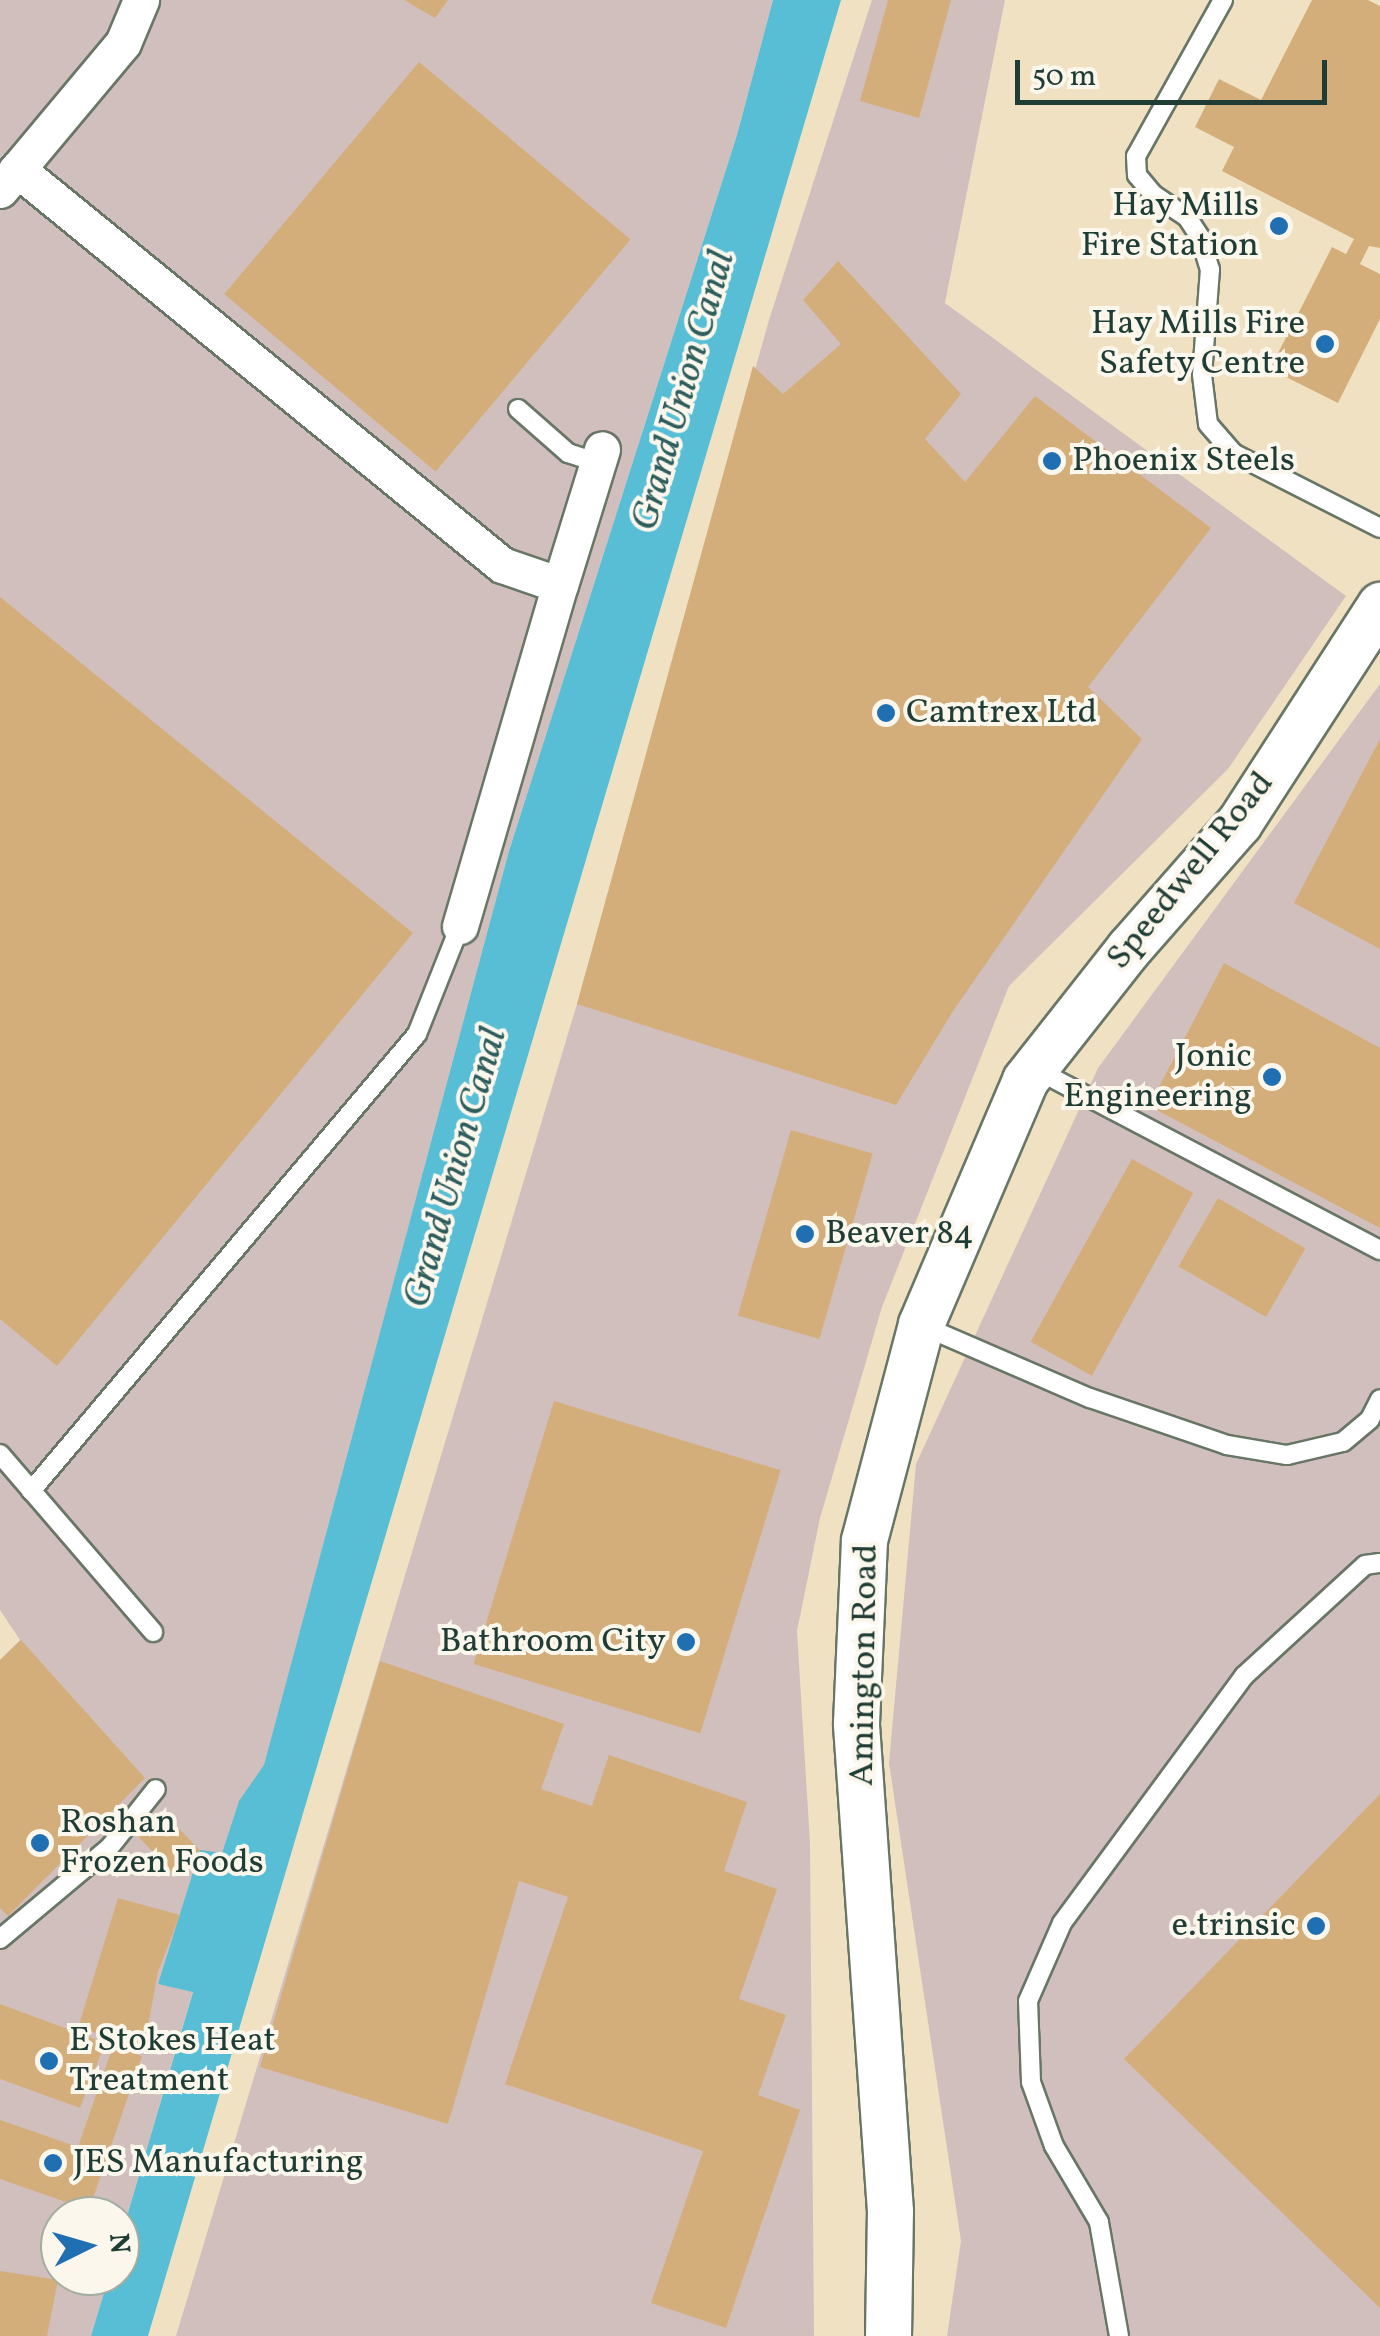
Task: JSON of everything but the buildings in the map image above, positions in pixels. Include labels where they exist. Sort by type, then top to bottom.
[{"type":"street","points":[[141,0],[123,42],[8,179],[502,565],[560,585]]},
{"type":"street","points":[[460,926],[600,456]]},
{"type":"street","name":"Speedwell Road","points":[[1030,1074],[1130,948],[1240,823],[1380,604]]},
{"type":"street","name":"Amington Road","points":[[888,2336],[890,2212],[856,1723],[864,1540],[921,1324],[1030,1074]]},
{"type":"lane","points":[[1224,0],[1136,156],[1137,175],[1154,194],[1187,217],[1200,237],[1210,269],[1202,374],[1208,424],[1233,453],[1380,528]]},
{"type":"lane","points":[[518,409],[568,452],[600,456]]},
{"type":"lane","points":[[31,1491],[417,1034],[460,926]]},
{"type":"lane","points":[[1030,1074],[1380,1250]]},
{"type":"lane","points":[[921,1324],[1090,1398],[1228,1446],[1287,1455],[1342,1442],[1370,1419],[1380,1399]]},
{"type":"lane","points":[[0,1454],[154,1632]]},
{"type":"lane","points":[[1119,2336],[1119,2316],[1099,2222],[1054,2146],[1031,2082],[1028,2001],[1062,1924],[1244,1676],[1365,1566],[1380,1563]]},
{"type":"lane","points":[[0,1940],[109,1848],[156,1789]]},
{"type":"shaded area","points":[[0,0],[773,0],[737,135],[509,851],[264,1766],[239,1802],[222,1853],[158,1984],[193,1991],[133,2196],[40,2196],[40,2296],[103,2296],[91,2336],[0,2336],[0,1660],[20,1640],[0,1610]]},
{"type":"shaded area","points":[[872,0],[1005,0],[945,303],[1346,596],[1228,769],[1009,986],[882,1307],[820,1518],[797,1631],[810,1843],[814,2336],[176,2336],[577,1004],[769,320]]},
{"type":"shaded area","points":[[1380,684],[1380,2336],[947,2336],[961,2241],[889,1763],[916,1464],[1098,1068]]},
{"type":"water","name":"Grand Union Canal","points":[[773,0],[841,0],[148,2336],[91,2336],[103,2296],[140,2296],[140,2196],[133,2196],[193,1992],[158,1984],[200,1850],[222,1853],[239,1801],[264,1765],[509,851],[737,135]]},
{"type":"place","name":"Hay Mills Fire Station","points":[[1279,226]]},
{"type":"place","name":"Hay Mills Fire Safety Centre","points":[[1325,344]]},
{"type":"place","name":"Phoenix Steels","points":[[1052,461]]},
{"type":"place","name":"Camtrex Ltd","points":[[886,713]]},
{"type":"place","name":"Jonic Engineering","points":[[1272,1077]]},
{"type":"place","name":"Beaver 84","points":[[805,1234]]},
{"type":"place","name":"Bathroom City","points":[[686,1642]]},
{"type":"place","name":"Roshan Frozen Foods","points":[[40,1843]]},
{"type":"place","name":"e.trinsic","points":[[1316,1926]]},
{"type":"place","name":"E Stokes Heat Treatment","points":[[49,2061]]},
{"type":"place","name":"JES Manufacturing","points":[[53,2163]]}]
